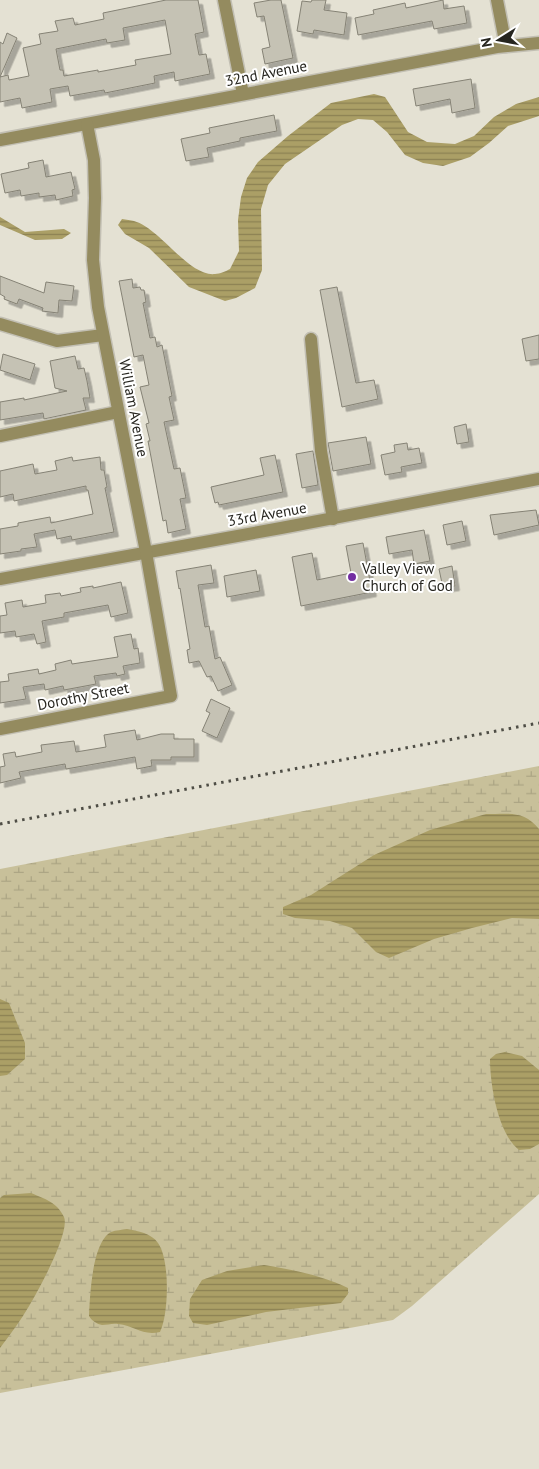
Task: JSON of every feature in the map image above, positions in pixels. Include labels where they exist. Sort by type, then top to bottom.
[{"type":"street","points":[[224,0],[243,94]]},
{"type":"street","points":[[497,0],[506,46]]},
{"type":"street","name":"32nd Avenue","points":[[0,140],[506,46],[539,43]]},
{"type":"street","name":"William Avenue","points":[[87,124],[94,160],[93,260],[98,307],[146,552],[171,696]]},
{"type":"street","points":[[0,324],[57,341],[103,335]]},
{"type":"street","points":[[311,339],[321,451],[333,519]]},
{"type":"street","points":[[0,436],[118,412]]},
{"type":"street","name":"33rd Avenue","points":[[0,579],[333,519],[539,479]]},
{"type":"street","name":"Dorothy Street","points":[[0,728],[171,696]]},
{"type":"green space","points":[[539,766],[539,1194],[412,1306],[393,1320],[0,1393],[0,869]]},
{"type":"shaded area","points":[[374,94],[385,97],[408,132],[427,142],[455,144],[474,136],[494,117],[516,104],[539,97],[539,116],[508,126],[470,157],[443,166],[423,163],[405,155],[387,132],[373,120],[358,119],[342,125],[285,164],[268,185],[261,209],[262,270],[255,288],[236,298],[225,301],[189,287],[149,248],[125,234],[118,225],[122,219],[144,225],[195,268],[205,273],[217,274],[230,269],[239,251],[238,220],[241,197],[247,178],[258,162],[331,103]]},
{"type":"shaded area","points":[[0,217],[25,232],[64,229],[71,233],[62,239],[35,240],[0,225]]},
{"type":"shaded area","points":[[486,814],[515,814],[527,819],[539,829],[539,919],[512,918],[472,928],[434,939],[389,958],[376,952],[352,928],[330,921],[295,918],[283,914],[283,907],[311,895],[374,855],[430,830]]},
{"type":"shaded area","points":[[0,999],[9,1003],[25,1043],[25,1059],[7,1075],[0,1076]]},
{"type":"shaded area","points":[[505,1052],[522,1056],[539,1070],[539,1144],[530,1149],[519,1150],[512,1143],[506,1133],[497,1108],[490,1059],[496,1054]]},
{"type":"shaded area","points":[[31,1193],[58,1208],[64,1217],[65,1225],[57,1251],[35,1296],[0,1348],[0,1198],[4,1195]]},
{"type":"shaded area","points":[[127,1229],[152,1237],[162,1251],[165,1261],[167,1287],[165,1313],[160,1332],[148,1333],[116,1324],[102,1325],[95,1322],[89,1316],[93,1270],[100,1247],[111,1232]]},
{"type":"shaded area","points":[[264,1265],[317,1276],[348,1288],[348,1294],[341,1303],[266,1312],[207,1325],[193,1323],[189,1316],[190,1299],[202,1280],[227,1271]]},
{"type":"building","points":[[166,0],[198,0],[204,32],[195,34],[199,55],[206,54],[210,74],[175,81],[174,72],[154,76],[155,83],[105,93],[104,90],[70,96],[68,86],[50,89],[52,102],[22,108],[20,98],[0,102],[0,77],[8,75],[9,80],[29,76],[23,48],[41,44],[39,34],[58,31],[55,21],[73,18],[75,25],[104,19],[103,13]],"holes":[[[165,20],[171,54],[135,60],[136,65],[64,76],[63,70],[60,70],[56,49],[106,39],[107,43],[125,40],[123,28]]]},
{"type":"building","points":[[281,0],[293,58],[265,64],[262,49],[270,47],[264,16],[257,17],[254,3]]},
{"type":"building","points":[[312,0],[326,0],[324,10],[347,13],[344,35],[314,30],[313,34],[297,31],[302,1],[311,2]]},
{"type":"building","points":[[443,0],[444,9],[464,6],[467,23],[434,29],[432,21],[358,35],[355,18],[374,14],[373,10],[405,3],[406,8]]},
{"type":"building","points":[[7,33],[17,38],[0,77],[0,42],[3,44]]},
{"type":"building","points":[[471,79],[475,108],[452,113],[450,99],[416,106],[413,89]]},
{"type":"building","points":[[274,115],[277,131],[240,138],[240,141],[207,148],[209,157],[186,161],[181,139],[210,133],[209,128]]},
{"type":"building","points":[[43,160],[46,177],[71,172],[75,189],[72,190],[73,196],[56,200],[55,195],[39,197],[39,193],[21,196],[20,190],[5,193],[1,174],[29,168],[28,163]]},
{"type":"building","points":[[0,276],[44,293],[46,282],[74,286],[72,301],[59,300],[58,313],[42,311],[43,308],[19,299],[17,304],[4,299],[5,297],[0,294]]},
{"type":"building","points":[[132,279],[133,288],[140,287],[141,290],[144,290],[146,302],[143,303],[150,338],[155,337],[157,347],[162,345],[172,396],[169,397],[174,420],[164,422],[174,469],[180,468],[186,498],[180,499],[186,529],[168,533],[166,520],[163,521],[148,441],[150,441],[146,424],[149,423],[140,387],[149,385],[143,355],[134,357],[119,281]]},
{"type":"building","points":[[337,287],[356,383],[374,380],[378,399],[342,407],[320,290]]},
{"type":"building","points":[[539,335],[539,359],[526,361],[522,339]]},
{"type":"building","points":[[3,354],[35,364],[30,380],[0,370]]},
{"type":"building","points":[[75,356],[78,369],[84,368],[87,381],[90,398],[83,398],[86,410],[44,419],[43,413],[0,420],[0,402],[24,398],[24,400],[67,391],[55,388],[50,361]]},
{"type":"building","points":[[466,424],[469,442],[457,444],[454,427]]},
{"type":"building","points":[[366,437],[371,464],[333,471],[328,443]]},
{"type":"building","points":[[407,443],[408,450],[419,448],[422,463],[401,467],[402,472],[385,475],[381,455],[395,452],[394,445]]},
{"type":"building","points":[[313,451],[318,485],[302,488],[296,454]]},
{"type":"building","points":[[275,455],[283,492],[219,505],[218,502],[215,503],[211,487],[264,475],[260,458]]},
{"type":"building","points":[[72,457],[73,461],[100,457],[101,470],[104,470],[107,487],[105,488],[114,532],[72,540],[71,536],[57,539],[55,530],[34,534],[37,547],[0,554],[0,529],[18,526],[18,523],[50,517],[51,523],[93,514],[86,486],[14,501],[13,494],[0,497],[0,471],[33,464],[35,474],[57,470],[55,461]]},
{"type":"building","points":[[536,510],[539,525],[494,535],[490,515]]},
{"type":"building","points":[[462,521],[466,541],[447,545],[443,525]]},
{"type":"building","points":[[424,530],[430,561],[414,564],[412,550],[389,554],[386,537]]},
{"type":"building","name":"Valley View Church of God","points":[[363,543],[372,592],[301,606],[292,557],[312,553],[317,580],[351,573],[346,546]]},
{"type":"building","points":[[211,565],[214,583],[198,585],[205,627],[209,626],[215,659],[220,657],[232,685],[218,691],[211,676],[207,677],[199,661],[189,663],[187,650],[190,649],[176,571]]},
{"type":"building","points":[[452,566],[455,586],[443,588],[439,569]]},
{"type":"building","points":[[256,570],[260,591],[227,597],[224,576]]},
{"type":"building","points":[[121,582],[128,613],[111,617],[108,605],[64,613],[64,617],[42,621],[46,642],[37,644],[34,634],[16,637],[15,631],[0,633],[0,616],[7,615],[5,603],[22,600],[23,607],[46,603],[45,595],[60,593],[61,596],[81,592],[80,588],[93,586],[93,588]]},
{"type":"building","points":[[131,634],[134,649],[138,648],[140,663],[123,666],[125,674],[117,676],[116,673],[94,676],[96,684],[64,690],[63,686],[45,690],[44,684],[23,687],[26,699],[0,703],[0,682],[9,681],[8,674],[38,669],[39,674],[56,670],[55,664],[71,660],[72,664],[118,657],[114,637]]},
{"type":"building","points":[[211,699],[230,708],[217,738],[202,731],[210,713],[206,711]]},
{"type":"building","points":[[135,730],[137,740],[161,734],[174,734],[174,739],[194,739],[194,757],[171,757],[171,760],[151,760],[152,766],[137,769],[135,757],[66,769],[65,764],[19,772],[21,778],[0,783],[0,767],[5,766],[3,754],[15,752],[16,757],[42,752],[41,745],[74,741],[76,752],[106,747],[104,735]]},
{"type":"railway","points":[[0,824],[539,723]]},
{"type":"place","name":"Valley View Church of God","points":[[352,577]]}]
